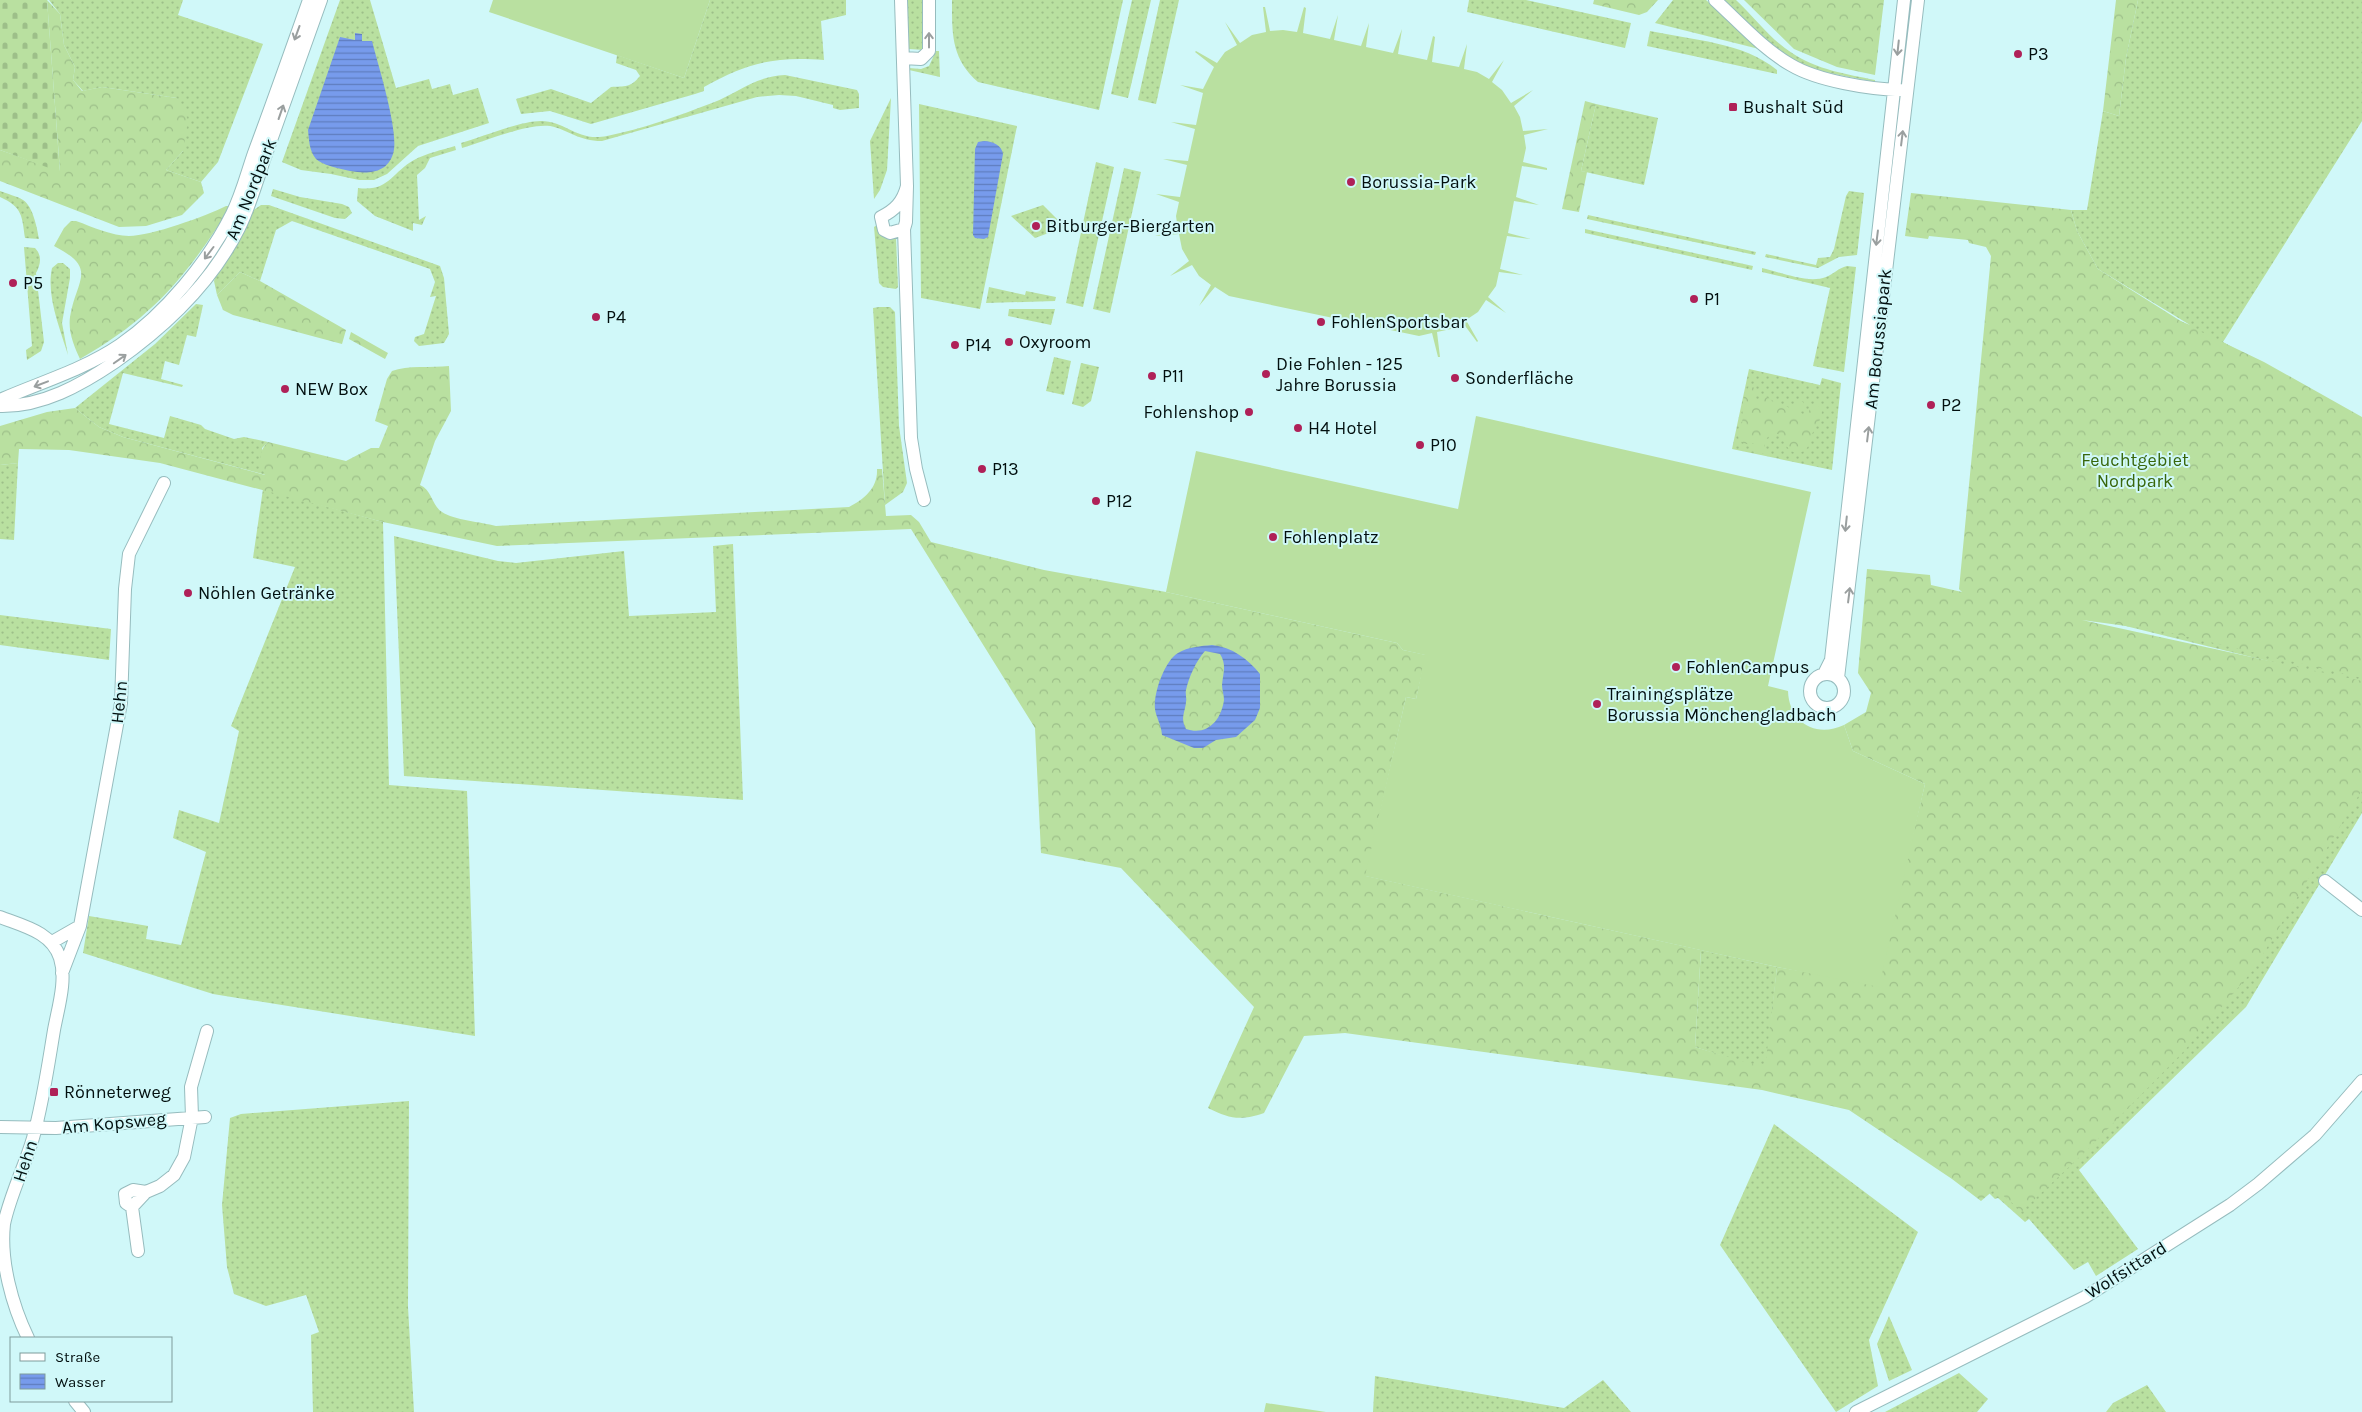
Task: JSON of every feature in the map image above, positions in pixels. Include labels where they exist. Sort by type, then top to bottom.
[{"type":"street","name":"Am Nordpark","points":[[0,400],[81,368],[121,344],[152,319],[187,281],[214,247],[233,212],[246,179],[309,0]]},
{"type":"street","name":"Am Nordpark","points":[[0,406],[42,400],[79,385],[98,374],[162,328],[197,291],[225,252],[242,221],[321,0]]},
{"type":"street","points":[[901,0],[907,186],[906,222],[904,229],[911,438],[924,500]]},
{"type":"street","points":[[904,58],[921,59],[929,51],[929,0]]},
{"type":"street","points":[[1715,0],[1778,56],[1793,66],[1811,74],[1894,90],[1908,90]]},
{"type":"street","name":"Am Borussiapark","points":[[1904,0],[1831,660],[1824,674],[1814,680],[1809,691],[1814,703],[1823,708],[1833,708],[1842,699],[1844,690],[1838,678],[1918,0]]},
{"type":"street","points":[[904,229],[890,233],[884,230],[881,217],[892,212],[899,204],[907,186]]},
{"type":"street","name":"Hehn","points":[[62,974],[80,926],[121,703],[125,589],[129,554],[164,483]]},
{"type":"street","points":[[1824,674],[1831,674],[1838,678]]},
{"type":"street","points":[[2325,882],[2362,910]]},
{"type":"street","points":[[0,917],[35,930],[52,942],[80,926]]},
{"type":"street","name":"Hehn","points":[[28,1337],[11,1291],[3,1243],[4,1224],[35,1127],[60,998],[62,974],[60,958],[52,942]]},
{"type":"street","name":"Am Kopsweg","points":[[138,1251],[132,1207],[146,1192],[160,1186],[174,1175],[184,1158],[192,1117],[191,1087],[207,1031]]},
{"type":"street","name":"Wolfsittard","points":[[1856,1412],[2085,1297],[2230,1205],[2258,1184],[2315,1135],[2362,1081]]},
{"type":"street","name":"Am Kopsweg","points":[[35,1127],[56,1128],[205,1117]]},
{"type":"street","name":"Hehn","points":[[0,1127],[35,1127]]},
{"type":"street","points":[[76,1402],[84,1412]]},
{"type":"green space","points":[[0,0],[47,0],[60,172],[0,150]]},
{"type":"green space","points":[[47,0],[60,14],[64,45],[75,67],[73,80],[82,91],[102,87],[177,98],[188,120],[183,151],[166,170],[201,182],[204,193],[182,215],[146,226],[119,227],[0,181],[0,150],[60,171]]},
{"type":"green space","points":[[49,0],[183,0],[178,15],[263,44],[218,162],[201,182],[166,170],[183,151],[177,98],[102,87],[83,91],[73,80],[75,67],[64,45],[60,14]]},
{"type":"green space","points":[[340,0],[370,0],[396,88],[429,79],[432,89],[450,84],[453,95],[478,88],[489,123],[418,146],[387,174],[374,180],[359,180],[301,170],[282,162]]},
{"type":"green space","points":[[493,0],[710,0],[684,78],[489,12]]},
{"type":"green space","points":[[710,0],[846,0],[846,15],[821,21],[824,60],[790,59],[761,63],[719,79],[704,87],[704,91],[591,124],[550,111],[521,114],[516,99],[551,89],[591,103],[611,87],[627,86],[633,83],[640,76],[636,70],[616,63],[617,55],[684,78]]},
{"type":"green space","points":[[907,0],[924,0],[924,50],[909,49]]},
{"type":"green space","points":[[952,0],[1123,0],[1099,110],[978,82],[963,64],[955,45],[952,24]]},
{"type":"green space","points":[[1132,0],[1151,0],[1128,98],[1111,94]]},
{"type":"green space","points":[[1160,0],[1179,0],[1156,104],[1138,100]]},
{"type":"green space","points":[[1469,0],[1526,0],[1631,23],[1625,48],[1467,12]]},
{"type":"green space","points":[[1594,0],[1658,0],[1647,12],[1639,15],[1593,4]]},
{"type":"green space","points":[[1673,0],[1706,0],[1763,50],[1655,23]]},
{"type":"green space","points":[[1722,0],[1736,0],[1777,42],[1802,59],[1822,67],[1875,80],[1875,82],[1814,70],[1784,55]]},
{"type":"green space","points":[[1744,0],[1884,0],[1875,75],[1837,67],[1794,49]]},
{"type":"green space","points":[[2116,0],[2138,0],[2126,58],[2119,116],[2103,111]]},
{"type":"green space","name":"Feuchtgebiet Nordpark","points":[[2138,0],[2362,0],[2362,121],[2223,342],[2362,420],[2362,813],[2246,1007],[2079,1170],[2138,1249],[2096,1276],[2088,1262],[2074,1270],[2029,1219],[2025,1222],[1998,1198],[1995,1199],[1935,1139],[2288,666],[2093,618],[1999,245],[2190,325],[2098,269],[2077,231],[2071,210],[2087,210],[2103,111],[2119,116],[2126,58]]},
{"type":"green space","name":"Borussia-Park","points":[[1263,7],[1265,7],[1270,31],[1297,32],[1304,7],[1306,8],[1303,33],[1330,39],[1338,15],[1334,40],[1361,46],[1369,23],[1366,47],[1393,53],[1402,29],[1398,54],[1427,60],[1433,36],[1435,37],[1432,62],[1459,67],[1467,44],[1464,69],[1477,72],[1489,79],[1504,60],[1492,82],[1502,90],[1511,103],[1533,90],[1514,106],[1520,117],[1523,131],[1548,129],[1524,135],[1526,148],[1523,162],[1547,168],[1547,170],[1522,166],[1516,197],[1539,205],[1514,201],[1508,233],[1531,239],[1507,236],[1500,269],[1523,275],[1499,272],[1496,286],[1488,297],[1506,313],[1486,300],[1478,312],[1466,320],[1477,342],[1463,323],[1451,329],[1437,332],[1440,357],[1438,357],[1432,333],[1419,336],[1229,296],[1215,287],[1199,306],[1211,285],[1199,276],[1192,265],[1170,276],[1189,261],[1182,249],[1179,234],[1155,236],[1178,230],[1176,216],[1179,202],[1156,194],[1180,197],[1187,165],[1163,159],[1188,161],[1195,129],[1171,122],[1196,125],[1203,93],[1180,85],[1203,89],[1214,67],[1196,51],[1217,63],[1225,52],[1237,45],[1225,22],[1240,43],[1252,35],[1266,32]]},
{"type":"green space","points":[[1650,31],[1716,43],[1749,53],[1777,70],[1777,74],[1647,46]]},
{"type":"green space","points":[[936,51],[939,51],[940,77],[909,70],[909,68],[921,69],[929,66]]},
{"type":"green space","points":[[785,75],[857,90],[859,94],[859,108],[840,110],[833,108],[833,105],[796,96],[757,97],[602,141],[586,139],[550,126],[541,126],[519,130],[462,148],[461,143],[512,126],[541,121],[558,124],[588,136],[607,136],[660,122],[722,99],[755,82],[774,76]]},
{"type":"green space","points":[[891,98],[887,170],[880,190],[874,199],[870,141]]},
{"type":"green space","points":[[1585,101],[1596,104],[1581,171],[1587,172],[1579,212],[1562,209]]},
{"type":"green space","points":[[919,104],[1017,126],[980,309],[921,298]]},
{"type":"green space","points":[[1596,104],[1658,118],[1644,185],[1581,171]]},
{"type":"green space","points":[[455,146],[456,150],[430,158],[425,168],[417,175],[419,220],[426,216],[422,225],[413,223],[413,231],[375,216],[357,201],[358,188],[377,187],[414,160]]},
{"type":"green space","points":[[1096,162],[1114,167],[1083,307],[1066,303]]},
{"type":"green space","points":[[1124,168],[1141,172],[1110,313],[1093,309]]},
{"type":"green space","points":[[273,189],[300,197],[342,204],[349,207],[352,213],[345,219],[335,218],[271,196]]},
{"type":"green space","points":[[0,191],[18,197],[26,203],[34,218],[39,239],[25,238],[20,213],[8,201],[0,197]]},
{"type":"green space","points":[[1849,191],[1864,193],[1857,255],[1839,257],[1818,268],[1765,257],[1766,254],[1816,265],[1818,258],[1830,257],[1834,249],[1846,196]]},
{"type":"green space","points":[[1911,193],[2071,210],[2077,231],[2098,269],[2187,325],[2264,362],[2362,417],[2362,678],[2163,631],[2082,620],[2362,681],[2362,790],[2254,969],[2185,1050],[2087,1150],[2022,1211],[1995,1189],[1981,1201],[1952,1179],[1849,1110],[1762,1090],[1345,1033],[1304,1036],[1264,1113],[1235,1118],[1208,1108],[1254,1007],[1121,868],[1041,853],[1035,728],[911,529],[497,546],[383,522],[160,463],[69,450],[19,449],[18,463],[0,465],[0,426],[47,412],[75,408],[99,427],[123,437],[265,475],[260,458],[262,450],[268,442],[346,461],[371,448],[379,448],[388,426],[375,421],[387,379],[392,371],[412,367],[449,366],[451,411],[435,441],[420,485],[427,490],[436,506],[442,512],[453,517],[496,526],[849,507],[869,492],[875,482],[877,469],[882,469],[886,516],[911,515],[919,522],[931,542],[1044,570],[1166,592],[1397,643],[1403,650],[1426,655],[1416,699],[1406,697],[1366,876],[1701,950],[1695,1047],[1765,1068],[1777,967],[1877,984],[1925,784],[1853,751],[1844,725],[1866,712],[1871,693],[1858,673],[1867,569],[1930,575],[1931,585],[1962,592],[1959,589],[1991,256],[1986,247],[1969,243],[1968,240],[1929,236],[1928,239],[1905,236]]},
{"type":"green space","points":[[261,205],[269,205],[440,266],[444,278],[449,334],[444,343],[419,346],[414,341],[415,337],[424,334],[436,296],[430,297],[435,282],[430,269],[292,221],[276,230],[260,281],[240,272],[217,295],[214,281],[216,275],[252,211]]},
{"type":"green space","points":[[1043,205],[1065,227],[1035,238],[1011,216]]},
{"type":"green space","points":[[226,206],[231,206],[215,231],[183,275],[166,293],[128,327],[80,359],[72,339],[70,317],[81,276],[80,269],[76,261],[54,246],[64,228],[71,221],[76,221],[116,235],[139,235],[178,225]]},
{"type":"green space","points":[[1588,215],[1756,252],[1755,255],[1587,219]]},
{"type":"green space","points":[[877,225],[896,238],[898,287],[896,289],[883,287],[879,283],[874,227]]},
{"type":"green space","points":[[1585,229],[1753,266],[1752,270],[1585,233]]},
{"type":"green space","points":[[24,247],[35,248],[40,257],[36,273],[44,342],[41,351],[27,360],[26,350],[32,346]]},
{"type":"green space","points":[[58,263],[63,263],[70,269],[62,323],[68,355],[52,301],[52,268]]},
{"type":"green space","points":[[1847,266],[1856,267],[1844,372],[1813,366],[1830,288],[1762,272],[1762,268],[1794,277],[1819,279]]},
{"type":"green space","points":[[240,272],[260,281],[346,330],[342,344],[233,315],[223,310],[217,295]]},
{"type":"green space","points":[[989,287],[1025,295],[1026,291],[1056,297],[1055,301],[986,303]]},
{"type":"green space","points":[[196,304],[203,305],[196,337],[187,335],[179,365],[165,361],[161,379],[183,385],[182,387],[123,373],[109,424],[164,438],[170,416],[201,425],[205,429],[234,439],[244,437],[268,442],[262,448],[266,475],[123,437],[99,427],[75,408],[155,344]]},
{"type":"green space","points":[[890,307],[895,312],[899,426],[907,483],[903,492],[885,505],[873,308]]},
{"type":"green space","points":[[1009,309],[1055,309],[1051,325],[1008,316]]},
{"type":"green space","points":[[351,332],[388,353],[385,359],[349,339]]},
{"type":"green space","points":[[1054,357],[1071,361],[1064,395],[1046,391]]},
{"type":"green space","points":[[1081,363],[1099,367],[1091,401],[1083,407],[1072,404]]},
{"type":"green space","points":[[1749,369],[1820,385],[1822,378],[1841,383],[1832,470],[1732,449]]},
{"type":"green space","points":[[1751,385],[1754,388],[1755,400],[1767,397],[1793,410],[1800,400],[1804,403],[1800,412],[1804,415],[1808,414],[1810,409],[1817,405],[1822,409],[1820,419],[1806,449],[1797,453],[1790,450],[1784,443],[1781,435],[1778,434],[1771,435],[1764,442],[1766,453],[1761,454],[1753,451],[1754,443],[1745,444],[1740,440],[1738,431],[1742,425],[1743,398]]},
{"type":"green space","name":"Trainingsplätze Borussia Mönchengladbach","points":[[1476,416],[1811,492],[1768,686],[1788,691],[1793,712],[1806,725],[1824,730],[1844,725],[1853,751],[1925,784],[1879,987],[1777,967],[1365,876],[1406,697],[1416,699],[1425,655],[1403,650],[1397,643],[1166,592],[1196,451],[1458,509]]},
{"type":"green space","points":[[18,463],[14,540],[0,539],[0,465]]},
{"type":"green space","points":[[263,489],[383,522],[389,785],[467,791],[475,1036],[213,994],[83,953],[89,916],[148,926],[146,939],[181,945],[206,852],[173,838],[179,810],[219,823],[239,731],[231,726],[295,567],[253,558]]},
{"type":"green space","points":[[394,536],[498,561],[516,563],[624,551],[629,616],[716,612],[713,546],[733,544],[743,800],[404,776]]},
{"type":"green space","points":[[0,615],[111,629],[109,660],[0,645]]},
{"type":"green space","points":[[1701,950],[1777,967],[1766,1070],[1695,1047]]},
{"type":"green space","points":[[409,1101],[408,1307],[414,1412],[313,1412],[311,1335],[319,1332],[306,1295],[266,1306],[234,1294],[227,1267],[222,1205],[230,1118],[241,1114]]},
{"type":"green space","points":[[1774,1124],[1918,1232],[1869,1340],[1878,1386],[1836,1412],[1720,1245]]},
{"type":"green space","points":[[1889,1316],[1912,1370],[1889,1381],[1877,1344]]},
{"type":"green space","points":[[1959,1373],[1988,1399],[1977,1412],[1885,1412]]},
{"type":"green space","points":[[1375,1376],[1564,1408],[1603,1380],[1631,1412],[1373,1412]]},
{"type":"green space","points":[[2147,1385],[2166,1412],[2106,1412],[2113,1403]]},
{"type":"green space","points":[[1266,1403],[1326,1412],[1264,1412]]},
{"type":"water","points":[[355,33],[362,34],[362,41],[372,41],[394,131],[393,154],[389,162],[377,171],[361,172],[329,166],[316,159],[310,145],[308,130],[340,37],[355,40]]},
{"type":"water","points":[[984,141],[996,144],[1003,154],[988,237],[984,239],[975,238],[973,235],[975,149],[978,142]]},
{"type":"water","points":[[1212,645],[1233,651],[1250,663],[1260,674],[1260,708],[1255,720],[1236,737],[1216,740],[1203,748],[1194,748],[1162,735],[1156,712],[1156,695],[1164,670],[1173,657],[1186,649]],"holes":[[[1205,651],[1220,654],[1224,665],[1222,685],[1224,700],[1220,714],[1212,725],[1206,728],[1194,731],[1186,729],[1183,719],[1186,692],[1193,669]]]},
{"type":"place","name":"P3","points":[[2018,54]]},
{"type":"place","name":"Bushalt Süd","points":[[1733,107]]},
{"type":"place","name":"Borussia-Park","points":[[1351,182]]},
{"type":"place","name":"Bitburger-Biergarten","points":[[1036,226]]},
{"type":"place","name":"P5","points":[[13,283]]},
{"type":"place","name":"P1","points":[[1694,299]]},
{"type":"place","name":"P4","points":[[596,317]]},
{"type":"place","name":"FohlenSportsbar","points":[[1321,322]]},
{"type":"place","name":"Oxyroom","points":[[1009,342]]},
{"type":"place","name":"P14","points":[[955,345]]},
{"type":"place","name":"Die Fohlen - 125 Jahre Borussia","points":[[1266,374]]},
{"type":"place","name":"P11","points":[[1152,376]]},
{"type":"place","name":"Sonderfläche","points":[[1455,378]]},
{"type":"place","name":"NEW Box","points":[[285,389]]},
{"type":"place","name":"P2","points":[[1931,405]]},
{"type":"place","name":"Fohlenshop","points":[[1249,412]]},
{"type":"place","name":"H4 Hotel","points":[[1298,428]]},
{"type":"place","name":"P10","points":[[1420,445]]},
{"type":"place","name":"P13","points":[[982,469]]},
{"type":"place","name":"P12","points":[[1096,501]]},
{"type":"place","name":"Fohlenplatz","points":[[1273,537]]},
{"type":"place","name":"Nöhlen Getränke","points":[[188,593]]},
{"type":"place","name":"FohlenCampus","points":[[1676,667]]},
{"type":"place","name":"Trainingsplätze Borussia Mönchengladbach","points":[[1597,704]]},
{"type":"place","name":"Rönneterweg","points":[[54,1092]]}]
